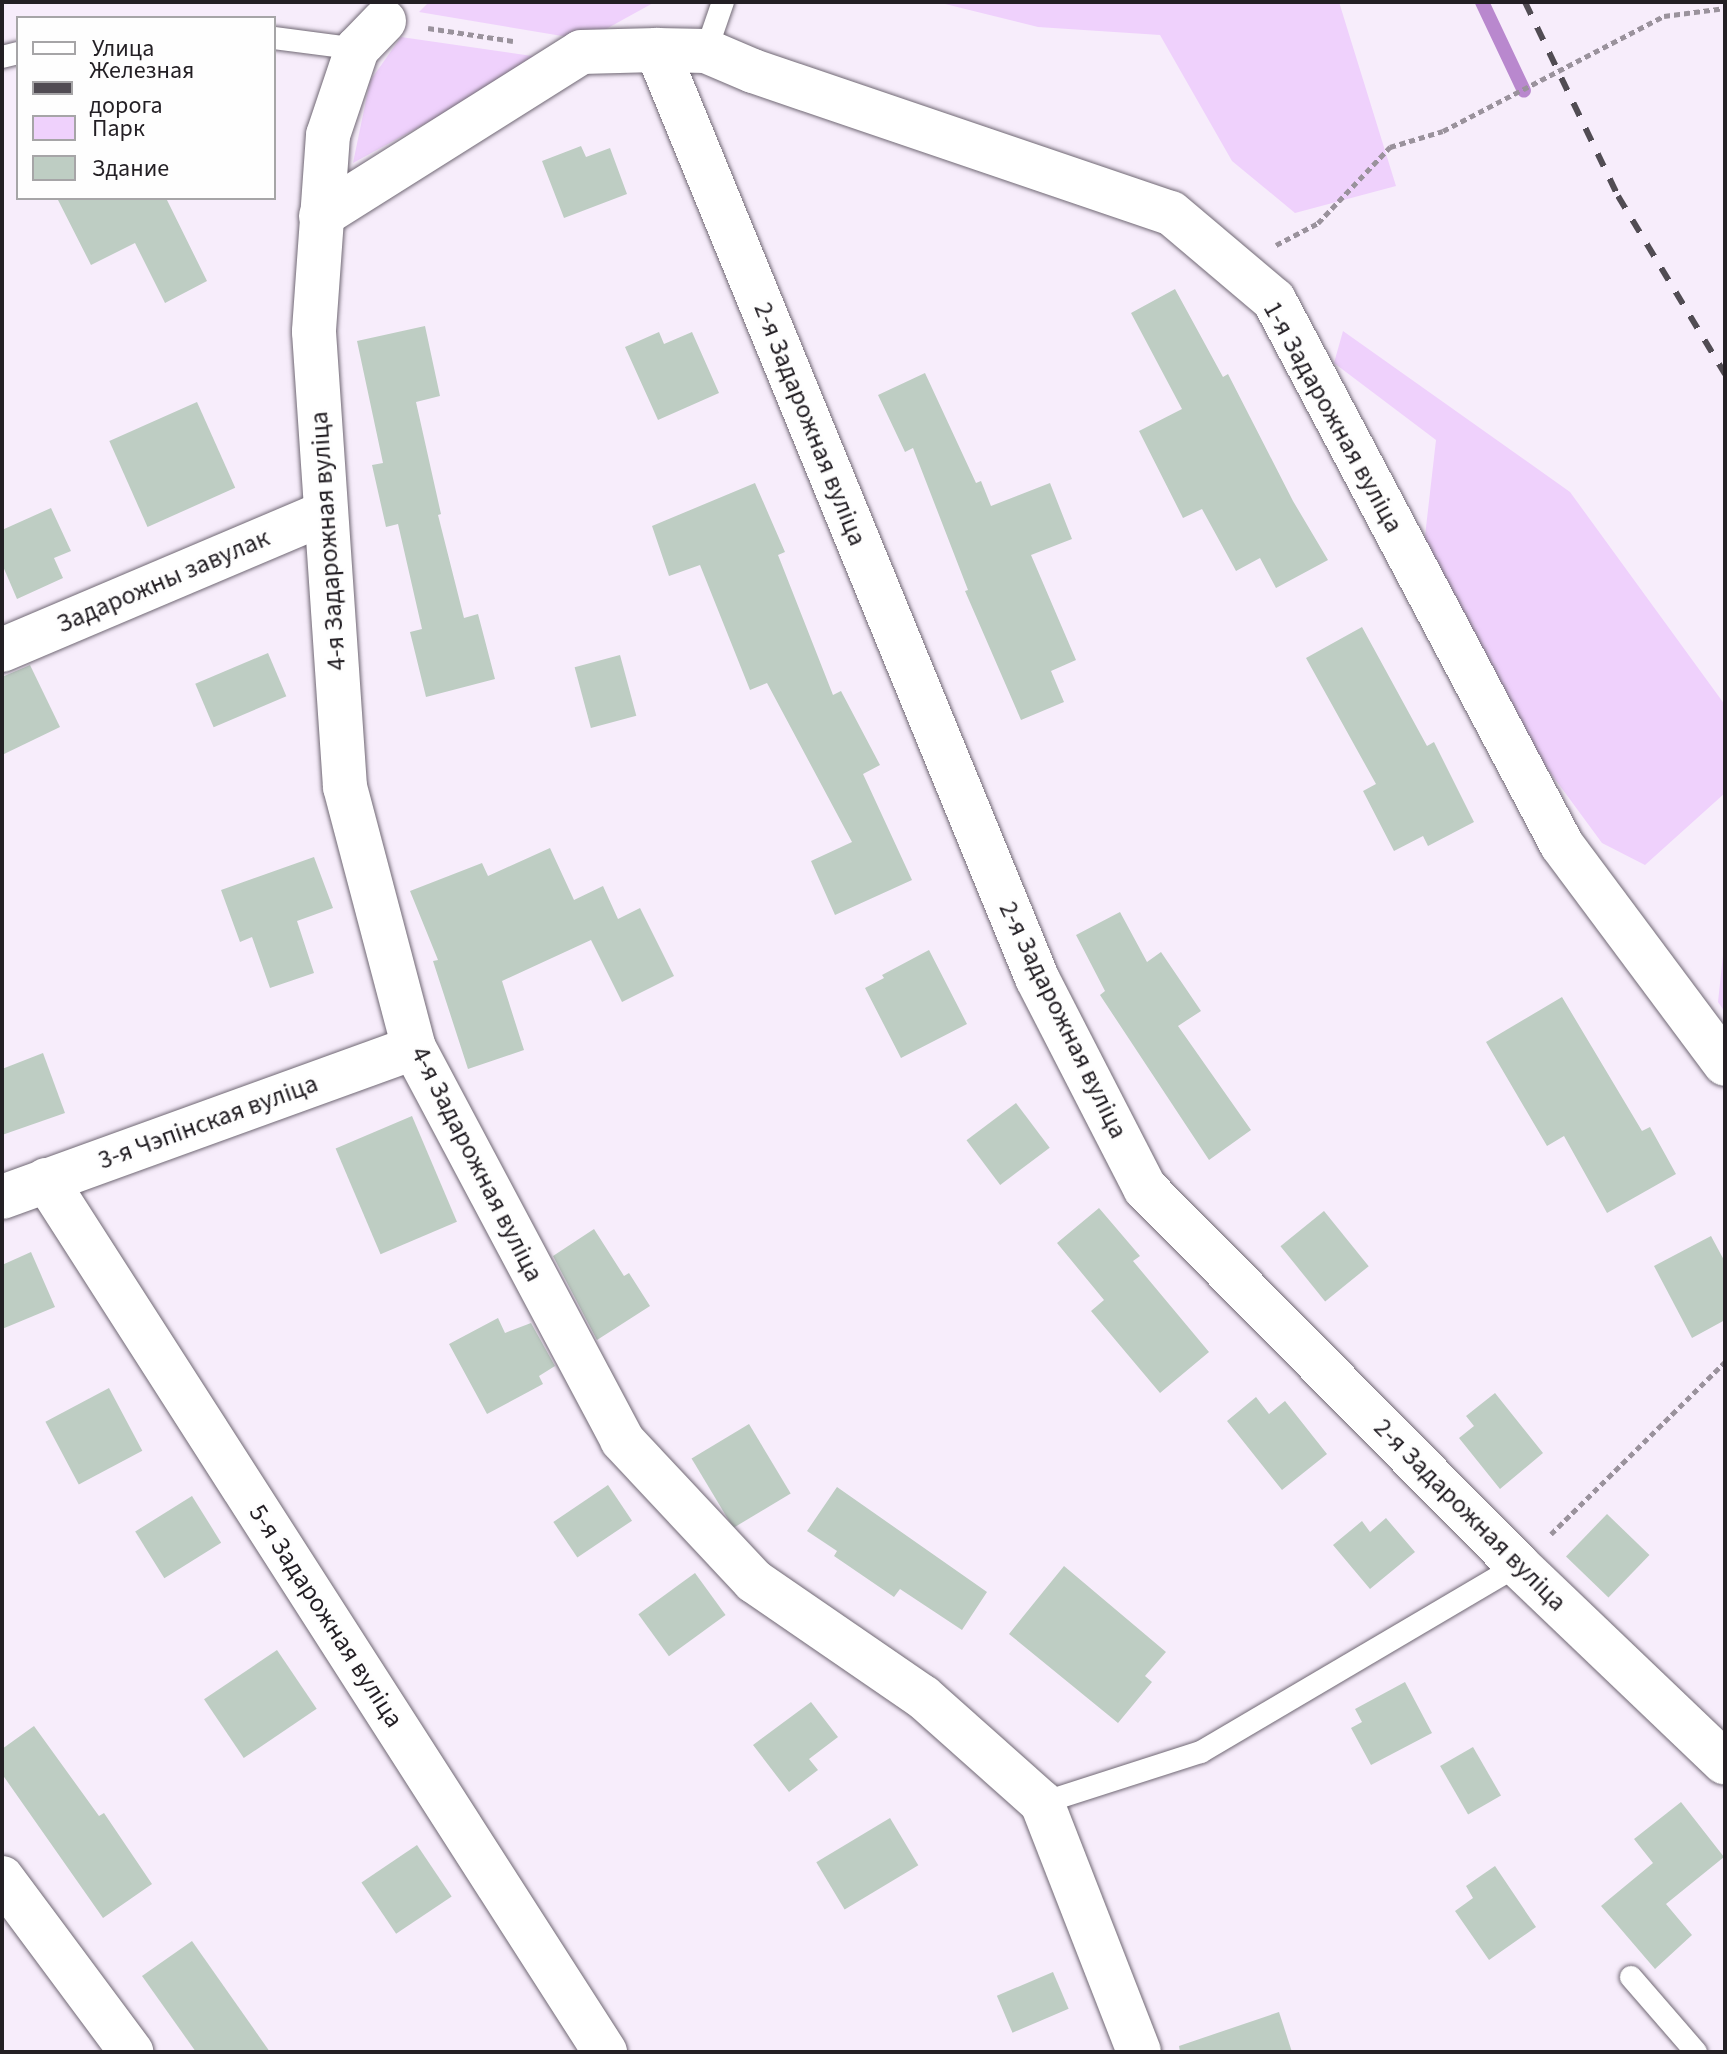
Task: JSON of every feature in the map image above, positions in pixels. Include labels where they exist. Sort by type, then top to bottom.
[{"type":"street","name":"4-я Задарожная вуліца","points":[[380,24],[328,135],[314,332],[345,787],[414,1048],[622,1440],[754,1581],[923,1697],[1042,1803],[1139,2052]]},
{"type":"street","name":"2-я Задарожная вуліца","points":[[657,50],[1037,978],[1145,1188],[1518,1565],[1725,1763]]},
{"type":"street","name":"1-я Задарожная вуліца","points":[[581,52],[706,51],[768,77],[1171,213],[1274,300],[1562,845],[1725,1064]]},
{"type":"street","points":[[321,216],[581,52]]},
{"type":"street","name":"Задарожны завулак","points":[[2,650],[325,513]]},
{"type":"street","name":"3-я Чэпінская вуліца","points":[[2,1197],[414,1048]]},
{"type":"street","name":"5-я Задарожная вуліца","points":[[46,1180],[605,2052]]},
{"type":"street","points":[[2,1878],[131,2052]]},
{"type":"lane","points":[[706,51],[723,2]]},
{"type":"lane","points":[[276,38],[380,24]]},
{"type":"lane","points":[[1042,1803],[1201,1752],[1518,1565]]},
{"type":"lane","points":[[1631,1977],[1696,2052]]},
{"type":"path","points":[[1234,266],[1318,223],[1390,147],[1443,131],[1664,16],[1725,8]]},
{"type":"path","points":[[380,24],[581,52]]},
{"type":"path","points":[[1518,1565],[1725,1362]]},
{"type":"green space","points":[[429,2],[655,2],[586,40],[419,12]]},
{"type":"green space","points":[[937,2],[1339,2],[1396,186],[1295,213],[1232,161],[1160,35],[1038,27]]},
{"type":"green space","points":[[401,37],[546,58],[353,163],[370,81]]},
{"type":"green space","points":[[1343,331],[1570,492],[1725,705],[1725,793],[1645,865],[1602,843],[1541,760],[1424,545],[1436,440],[1334,363]]},
{"type":"green space","points":[[1725,937],[1725,1012],[1718,1002]]},
{"type":"building","points":[[581,146],[586,157],[610,148],[627,194],[564,218],[542,161]]},
{"type":"building","points":[[58,200],[167,200],[207,281],[165,303],[135,243],[91,265]]},
{"type":"building","points":[[1175,289],[1223,377],[1228,374],[1293,501],[1328,560],[1276,588],[1260,558],[1236,571],[1202,509],[1183,518],[1139,431],[1182,409],[1131,313]]},
{"type":"building","points":[[425,326],[440,396],[416,402],[441,514],[438,515],[464,618],[478,614],[495,679],[426,697],[410,632],[422,629],[398,524],[386,527],[372,465],[383,463],[357,341]]},
{"type":"building","points":[[659,332],[664,344],[692,332],[719,393],[658,420],[625,347]]},
{"type":"building","points":[[925,373],[976,483],[981,481],[991,506],[1050,483],[1072,539],[1031,555],[1076,660],[1051,671],[1064,702],[1021,720],[965,591],[968,590],[913,448],[905,452],[878,395]]},
{"type":"building","points":[[197,402],[235,488],[148,527],[109,441]]},
{"type":"building","points":[[755,483],[785,552],[778,555],[833,695],[841,691],[880,765],[863,774],[912,880],[835,915],[811,861],[852,842],[767,683],[750,690],[700,565],[669,576],[652,526]]},
{"type":"building","points":[[51,508],[71,551],[54,558],[63,578],[17,599],[2,564],[2,530]]},
{"type":"building","points":[[1362,627],[1427,746],[1434,742],[1474,822],[1428,846],[1423,836],[1394,851],[1363,791],[1376,784],[1306,658]]},
{"type":"building","points":[[268,653],[286,696],[214,727],[195,684]]},
{"type":"building","points":[[620,655],[636,716],[591,728],[575,667]]},
{"type":"building","points":[[30,665],[60,727],[2,755],[2,677]]},
{"type":"building","points":[[550,848],[574,900],[603,886],[618,919],[640,908],[674,976],[622,1002],[591,940],[502,981],[524,1050],[468,1069],[433,961],[438,960],[410,891],[482,863],[488,876]]},
{"type":"building","points":[[314,857],[333,908],[297,921],[314,973],[270,988],[252,937],[240,942],[221,890]]},
{"type":"building","points":[[1120,912],[1147,962],[1161,952],[1201,1011],[1178,1026],[1251,1130],[1209,1160],[1100,995],[1105,991],[1076,935]]},
{"type":"building","points":[[929,950],[967,1024],[901,1058],[865,988],[884,978],[882,975]]},
{"type":"building","points":[[1562,997],[1642,1131],[1650,1127],[1676,1174],[1607,1213],[1564,1136],[1547,1146],[1486,1042]]},
{"type":"building","points":[[43,1053],[65,1113],[2,1135],[2,1069]]},
{"type":"building","points":[[1016,1103],[1050,1148],[1000,1185],[966,1140]]},
{"type":"building","points":[[412,1116],[457,1222],[381,1254],[336,1148]]},
{"type":"building","points":[[1099,1208],[1140,1256],[1133,1261],[1209,1352],[1160,1393],[1091,1311],[1104,1300],[1057,1243]]},
{"type":"building","points":[[1324,1211],[1369,1266],[1325,1301],[1280,1246]]},
{"type":"building","points":[[594,1229],[624,1276],[629,1273],[650,1306],[597,1340],[553,1256]]},
{"type":"building","points":[[1711,1236],[1725,1262],[1725,1320],[1692,1338],[1654,1266]]},
{"type":"building","points":[[31,1252],[55,1307],[2,1329],[2,1265]]},
{"type":"building","points":[[498,1318],[505,1333],[531,1323],[555,1366],[539,1376],[543,1384],[487,1414],[449,1344]]},
{"type":"building","points":[[109,1388],[142,1451],[79,1484],[45,1422]]},
{"type":"building","points":[[1495,1393],[1543,1453],[1500,1489],[1459,1438],[1474,1426],[1466,1416]]},
{"type":"building","points":[[1256,1397],[1269,1414],[1285,1401],[1327,1454],[1282,1490],[1227,1421]]},
{"type":"building","points":[[749,1424],[791,1493],[733,1528],[692,1459]]},
{"type":"building","points":[[608,1485],[632,1521],[577,1558],[553,1522]]},
{"type":"building","points":[[837,1487],[987,1592],[962,1630],[900,1589],[894,1597],[834,1556],[837,1551],[807,1531]]},
{"type":"building","points":[[192,1496],[221,1543],[164,1578],[135,1532]]},
{"type":"building","points":[[1607,1514],[1649,1555],[1608,1597],[1566,1556]]},
{"type":"building","points":[[1386,1518],[1415,1552],[1370,1589],[1333,1545],[1362,1521],[1370,1532]]},
{"type":"building","points":[[1064,1566],[1166,1652],[1145,1676],[1152,1682],[1118,1723],[1009,1634]]},
{"type":"building","points":[[695,1573],[726,1615],[669,1656],[638,1614]]},
{"type":"building","points":[[277,1650],[317,1709],[244,1758],[204,1699]]},
{"type":"building","points":[[1405,1682],[1432,1733],[1371,1765],[1351,1728],[1362,1722],[1355,1709]]},
{"type":"building","points":[[811,1702],[838,1737],[809,1759],[818,1770],[789,1792],[753,1745]]},
{"type":"building","points":[[34,1726],[99,1816],[104,1813],[152,1884],[103,1918],[2,1774],[2,1749]]},
{"type":"building","points":[[1473,1747],[1501,1795],[1468,1814],[1440,1766]]},
{"type":"building","points":[[1681,1802],[1724,1857],[1666,1904],[1692,1935],[1655,1969],[1601,1906],[1653,1863],[1634,1839]]},
{"type":"building","points":[[890,1818],[918,1865],[845,1909],[816,1862]]},
{"type":"building","points":[[417,1845],[452,1896],[396,1934],[361,1882]]},
{"type":"building","points":[[1495,1866],[1536,1927],[1489,1960],[1455,1911],[1473,1898],[1466,1886]]},
{"type":"building","points":[[192,1941],[270,2052],[196,2052],[142,1976]]},
{"type":"building","points":[[1053,1972],[1069,2009],[1012,2033],[997,1996]]},
{"type":"building","points":[[1279,2012],[1292,2052],[1180,2052],[1179,2046]]},
{"type":"waterway","points":[[1482,2],[1524,91]]},
{"type":"railway","points":[[1525,2],[1618,196],[1725,374]]}]
